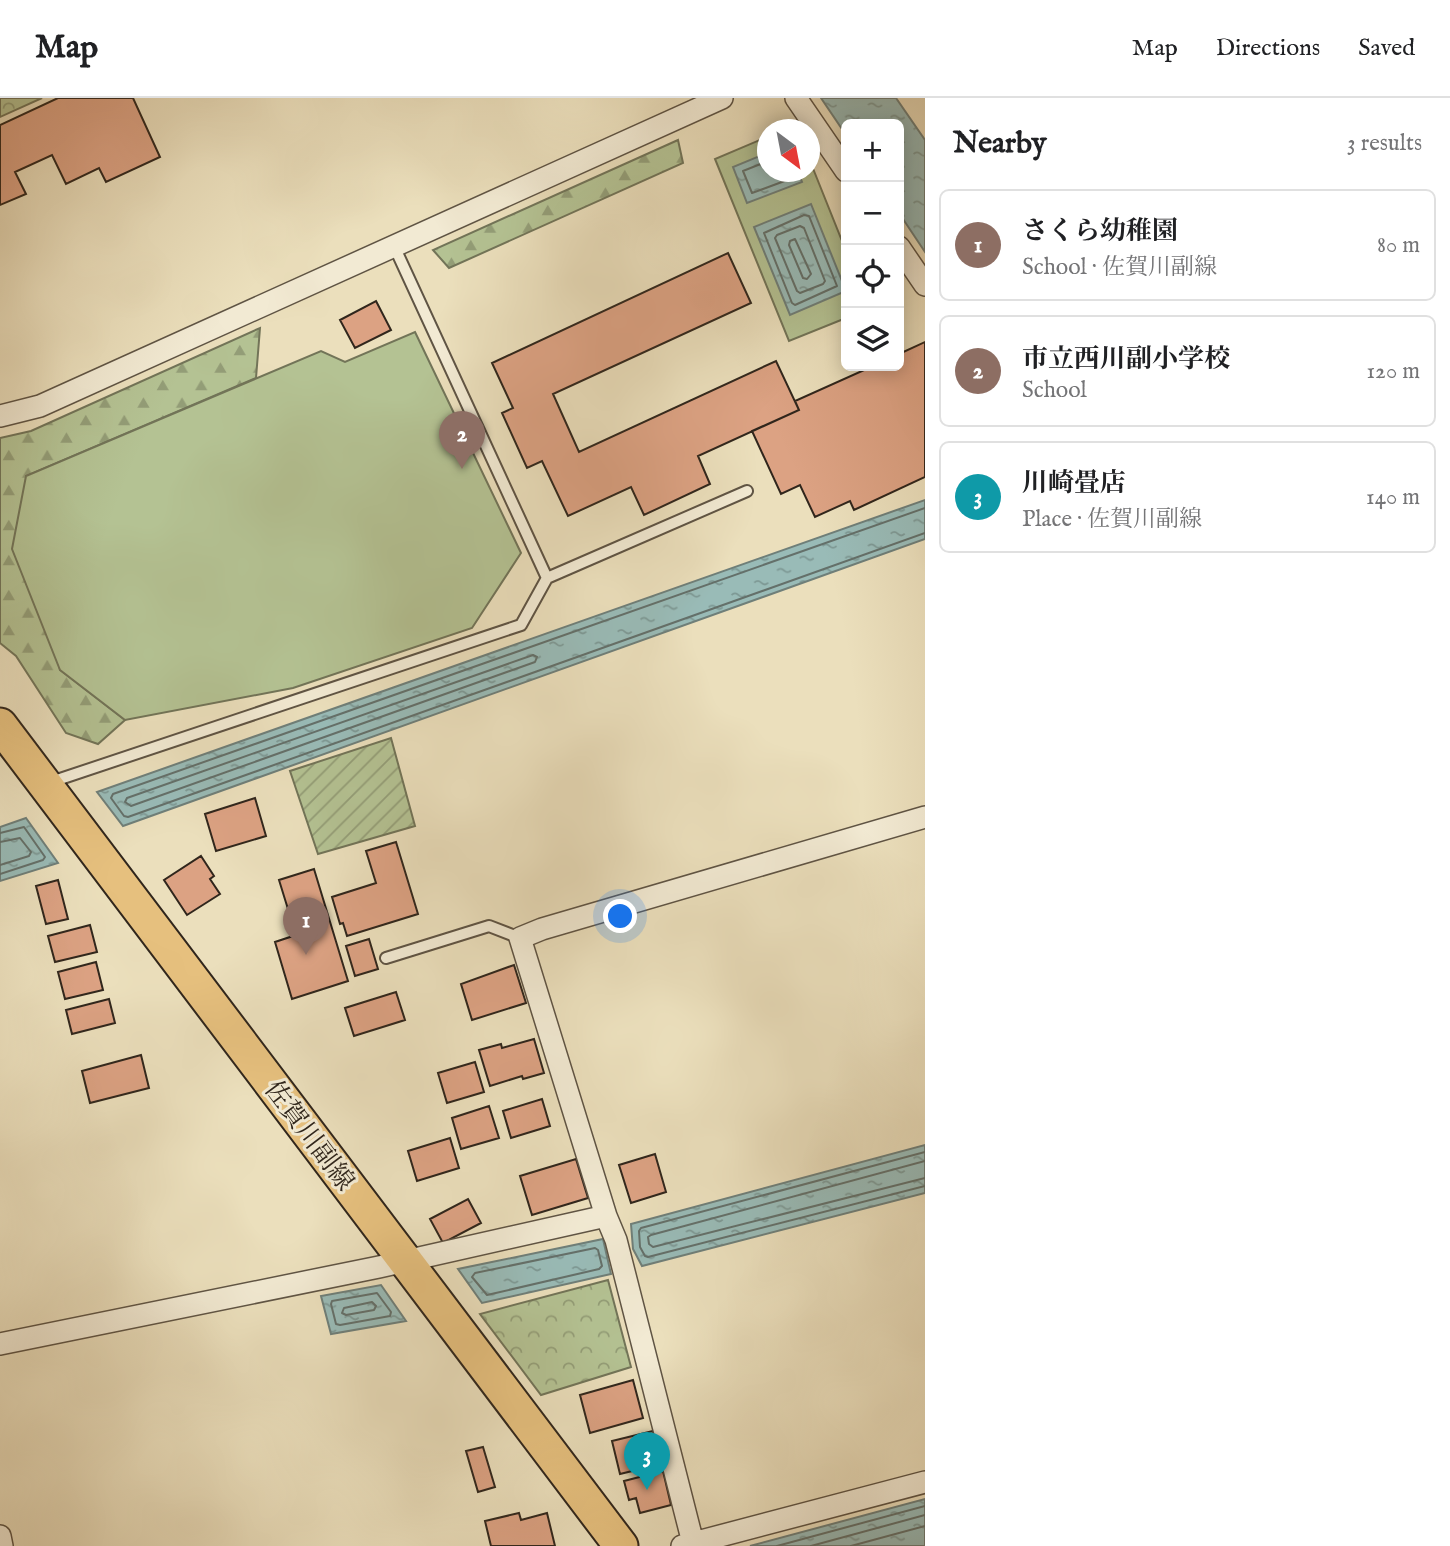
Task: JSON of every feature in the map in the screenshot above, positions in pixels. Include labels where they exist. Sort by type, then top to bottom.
[{"type":"main road","name":"佐賀川副線","points":[[0,725],[621,1546]]},
{"type":"street","points":[[0,416],[40,406],[722,98]]},
{"type":"street","points":[[796,98],[841,164]]},
{"type":"street","points":[[904,254],[925,285]]},
{"type":"street","points":[[925,817],[542,929],[520,938],[606,1216],[616,1240],[687,1545],[925,1482]]},
{"type":"street","points":[[0,1344],[606,1216]]},
{"type":"street","points":[[0,1536],[2,1546]]},
{"type":"lane","points":[[394,247],[547,578]]},
{"type":"lane","points":[[45,785],[521,625],[547,578],[747,491]]},
{"type":"lane","points":[[386,958],[489,926],[520,938]]},
{"type":"green space","points":[[0,98],[42,98],[0,117]]},
{"type":"green space","points":[[678,140],[683,163],[449,268],[433,250]]},
{"type":"green space","points":[[757,141],[757,182],[818,182],[841,238],[841,320],[789,341],[715,159]]},
{"type":"green space","points":[[260,328],[256,378],[26,476],[60,670],[125,720],[98,744],[66,733],[16,656],[0,643],[0,438],[31,431]]},
{"type":"green space","points":[[415,332],[521,553],[472,628],[293,688],[125,720],[60,670],[12,549],[26,476],[321,351],[345,362]]},
{"type":"green space","points":[[391,738],[415,826],[318,854],[290,771]]},
{"type":"green space","points":[[608,1280],[631,1367],[541,1395],[480,1314]]},
{"type":"water","points":[[821,98],[896,98],[925,140],[925,252],[904,220],[904,119],[841,119],[841,128]]},
{"type":"water","points":[[757,157],[757,182],[802,182],[747,203],[733,167]]},
{"type":"water","points":[[811,204],[841,279],[841,293],[790,315],[754,227]]},
{"type":"water","points":[[925,500],[925,539],[123,826],[97,792]]},
{"type":"water","points":[[26,818],[58,863],[0,881],[0,827]]},
{"type":"water","points":[[925,1145],[925,1193],[642,1266],[633,1249],[631,1224]]},
{"type":"water","points":[[603,1239],[611,1274],[482,1303],[458,1269]]},
{"type":"water","points":[[381,1285],[406,1321],[331,1334],[321,1296]]},
{"type":"water","points":[[925,1499],[925,1546],[750,1546]]},
{"type":"building","points":[[58,98],[133,98],[160,157],[106,182],[99,168],[66,184],[52,155],[15,172],[26,194],[0,205],[0,125]]},
{"type":"building","points":[[728,253],[751,303],[553,394],[579,452],[776,361],[799,410],[698,456],[710,484],[644,515],[631,487],[568,516],[542,461],[527,468],[502,413],[513,408],[492,363]]},
{"type":"building","points":[[376,301],[391,330],[355,348],[340,320]]},
{"type":"building","points":[[925,342],[925,477],[854,510],[850,501],[815,517],[800,485],[781,494],[752,431],[799,410],[795,401],[862,371],[904,371],[904,352]]},
{"type":"building","points":[[255,798],[266,836],[216,851],[205,814]]},
{"type":"building","points":[[396,842],[418,914],[347,936],[343,923],[340,924],[332,897],[376,883],[366,851]]},
{"type":"building","points":[[201,856],[214,876],[210,879],[220,894],[187,915],[164,880]]},
{"type":"building","points":[[314,869],[348,981],[292,999],[275,942],[296,935],[279,880]]},
{"type":"building","points":[[58,880],[68,919],[46,924],[36,886]]},
{"type":"building","points":[[90,925],[97,952],[55,962],[48,936]]},
{"type":"building","points":[[369,939],[378,969],[355,976],[346,946]]},
{"type":"building","points":[[96,962],[103,990],[65,999],[58,972]]},
{"type":"building","points":[[514,965],[526,1003],[472,1020],[461,984]]},
{"type":"building","points":[[396,992],[405,1020],[354,1036],[345,1008]]},
{"type":"building","points":[[109,999],[115,1023],[72,1034],[66,1010]]},
{"type":"building","points":[[534,1039],[544,1073],[523,1079],[522,1076],[490,1086],[479,1050],[501,1044],[502,1048]]},
{"type":"building","points":[[141,1055],[149,1088],[90,1103],[82,1071]]},
{"type":"building","points":[[475,1062],[484,1092],[447,1103],[438,1073]]},
{"type":"building","points":[[542,1099],[550,1126],[511,1138],[503,1111]]},
{"type":"building","points":[[489,1106],[499,1138],[461,1149],[452,1118]]},
{"type":"building","points":[[450,1138],[459,1168],[417,1181],[408,1151]]},
{"type":"building","points":[[655,1154],[666,1192],[631,1203],[619,1165]]},
{"type":"building","points":[[576,1159],[588,1198],[532,1215],[520,1176]]},
{"type":"building","points":[[468,1199],[481,1223],[443,1243],[430,1219]]},
{"type":"building","points":[[633,1380],[643,1418],[590,1433],[580,1395]]},
{"type":"building","points":[[653,1431],[661,1464],[620,1474],[612,1441]]},
{"type":"building","points":[[483,1447],[495,1487],[478,1492],[466,1451]]},
{"type":"building","points":[[663,1471],[671,1505],[640,1513],[636,1498],[629,1500],[624,1481]]},
{"type":"building","points":[[519,1513],[521,1520],[547,1513],[555,1546],[491,1546],[485,1521]]},
{"type":"place","name":"市立西川副小学校","points":[[462,469]]},
{"type":"place","name":"さくら幼稚園","points":[[306,955]]},
{"type":"place","name":"川崎畳店","points":[[647,1490]]}]
